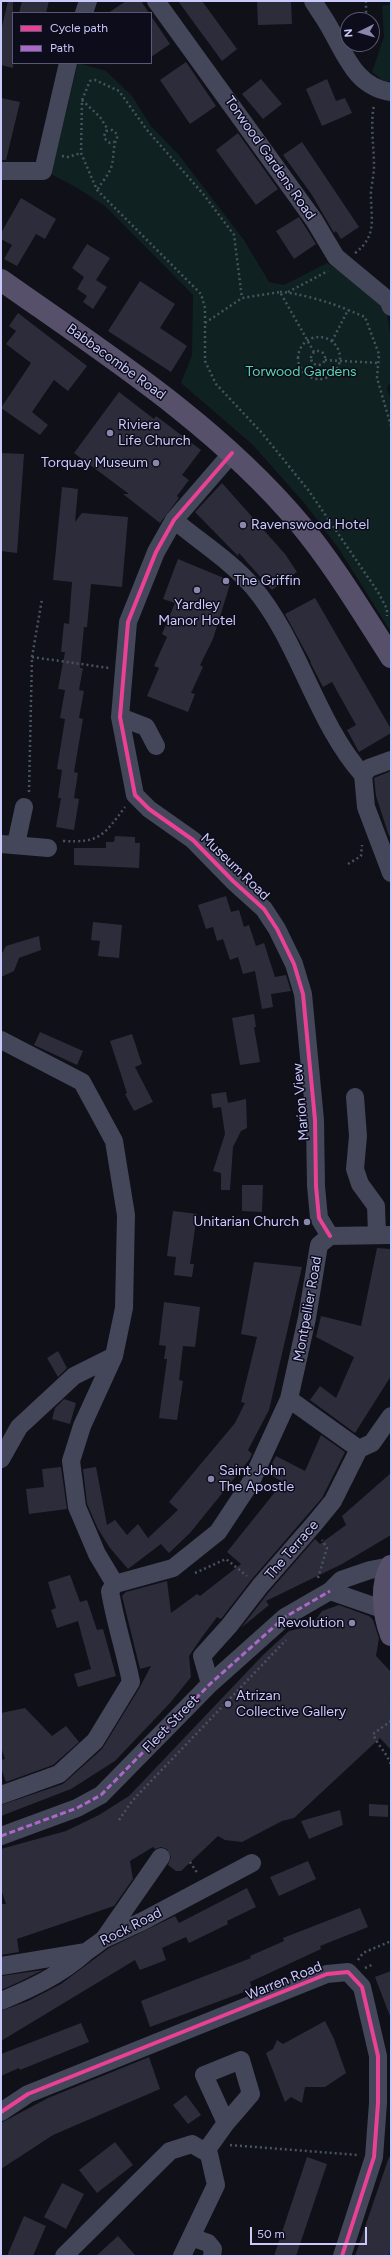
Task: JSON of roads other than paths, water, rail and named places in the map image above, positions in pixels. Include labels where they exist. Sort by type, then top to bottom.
[{"type":"main road","name":"Babbacombe Road","points":[[1,280],[166,397],[232,453],[300,525],[391,657]]},
{"type":"main road","points":[[391,1566],[386,1581],[385,1610],[391,1635]]},
{"type":"street","points":[[84,12],[88,1]]},
{"type":"street","name":"Torwood Gardens Road","points":[[156,1],[314,220],[336,257],[349,257],[390,302]]},
{"type":"street","points":[[313,1],[331,30],[347,62],[361,79],[384,90]]},
{"type":"street","points":[[1,171],[43,171],[68,64]]},
{"type":"street","name":"Museum Road","points":[[232,453],[174,520],[156,552],[128,622],[120,717],[135,795],[149,809],[193,840],[233,881],[264,909],[277,929],[294,964]]},
{"type":"street","points":[[174,520],[233,567],[253,588],[292,650],[302,673],[347,757],[363,775],[366,807],[391,873]]},
{"type":"street","points":[[120,717],[146,727],[156,746]]},
{"type":"street","points":[[363,775],[369,768],[391,760]]},
{"type":"street","points":[[24,806],[9,844],[48,848]]},
{"type":"street","name":"Marion View","points":[[294,964],[303,994],[315,1120],[316,1186],[319,1218],[330,1236]]},
{"type":"street","points":[[1,1040],[82,1082],[114,1141],[126,1215],[124,1308],[114,1356],[82,1426],[71,1461],[77,1507],[97,1554],[115,1584],[110,1591],[131,1682],[95,1741],[59,1774],[1,1795]]},
{"type":"street","points":[[330,1236],[378,1235],[376,1206],[360,1184],[355,1169],[358,1136],[355,1097]]},
{"type":"street","name":"Montpellier Road","points":[[115,1584],[173,1568],[218,1532],[250,1482],[289,1399],[307,1318],[319,1245],[330,1236]]},
{"type":"street","points":[[1,1459],[19,1427],[74,1376],[114,1356]]},
{"type":"street","points":[[289,1399],[359,1449],[372,1443],[391,1416]]},
{"type":"street","name":"The Terrace","points":[[210,1684],[202,1656],[229,1626],[260,1586],[333,1501],[359,1449]]},
{"type":"street","name":"Fleet Street","points":[[1,1836],[77,1808],[101,1795],[210,1684],[285,1617],[328,1592],[341,1580],[370,1570],[391,1566]]},
{"type":"street","points":[[328,1592],[385,1610]]},
{"type":"street","points":[[104,1939],[161,1857]]},
{"type":"street","name":"Rock Road","points":[[1,1966],[86,1952],[104,1939],[143,1921],[252,1863]]},
{"type":"street","points":[[1,2001],[28,1990],[64,1970],[86,1952]]},
{"type":"street","name":"Warren Road","points":[[1,2112],[28,2094],[327,1974],[348,1972],[362,1987],[378,2056],[378,2103],[374,2157],[342,2256]]},
{"type":"street","points":[[207,2152],[226,2123]]},
{"type":"street","points":[[64,2256],[170,2151],[192,2144],[207,2152],[216,2185],[182,2256]]},
{"type":"street","points":[[191,2237],[208,2243],[213,2249],[212,2256]]},
{"type":"tunnel","points":[[345,1729],[391,1688]]},
{"type":"place","name":"Riviera Life Church","points":[[110,433]]},
{"type":"place","name":"Torquay Museum","points":[[156,463]]},
{"type":"place","name":"Ravenswood Hotel","points":[[243,525]]},
{"type":"place","name":"The Griffin","points":[[226,581]]},
{"type":"place","name":"Yardley Manor Hotel","points":[[197,590]]},
{"type":"place","name":"Unitarian Church","points":[[307,1222]]},
{"type":"place","name":"Saint John The Apostle","points":[[211,1479]]},
{"type":"place","name":"Revolution","points":[[352,1623]]},
{"type":"place","name":"Atrizan Collective Gallery","points":[[228,1704]]},
{"type":"park label","name":"Torwood Gardens","points":[[301,372]]}]
